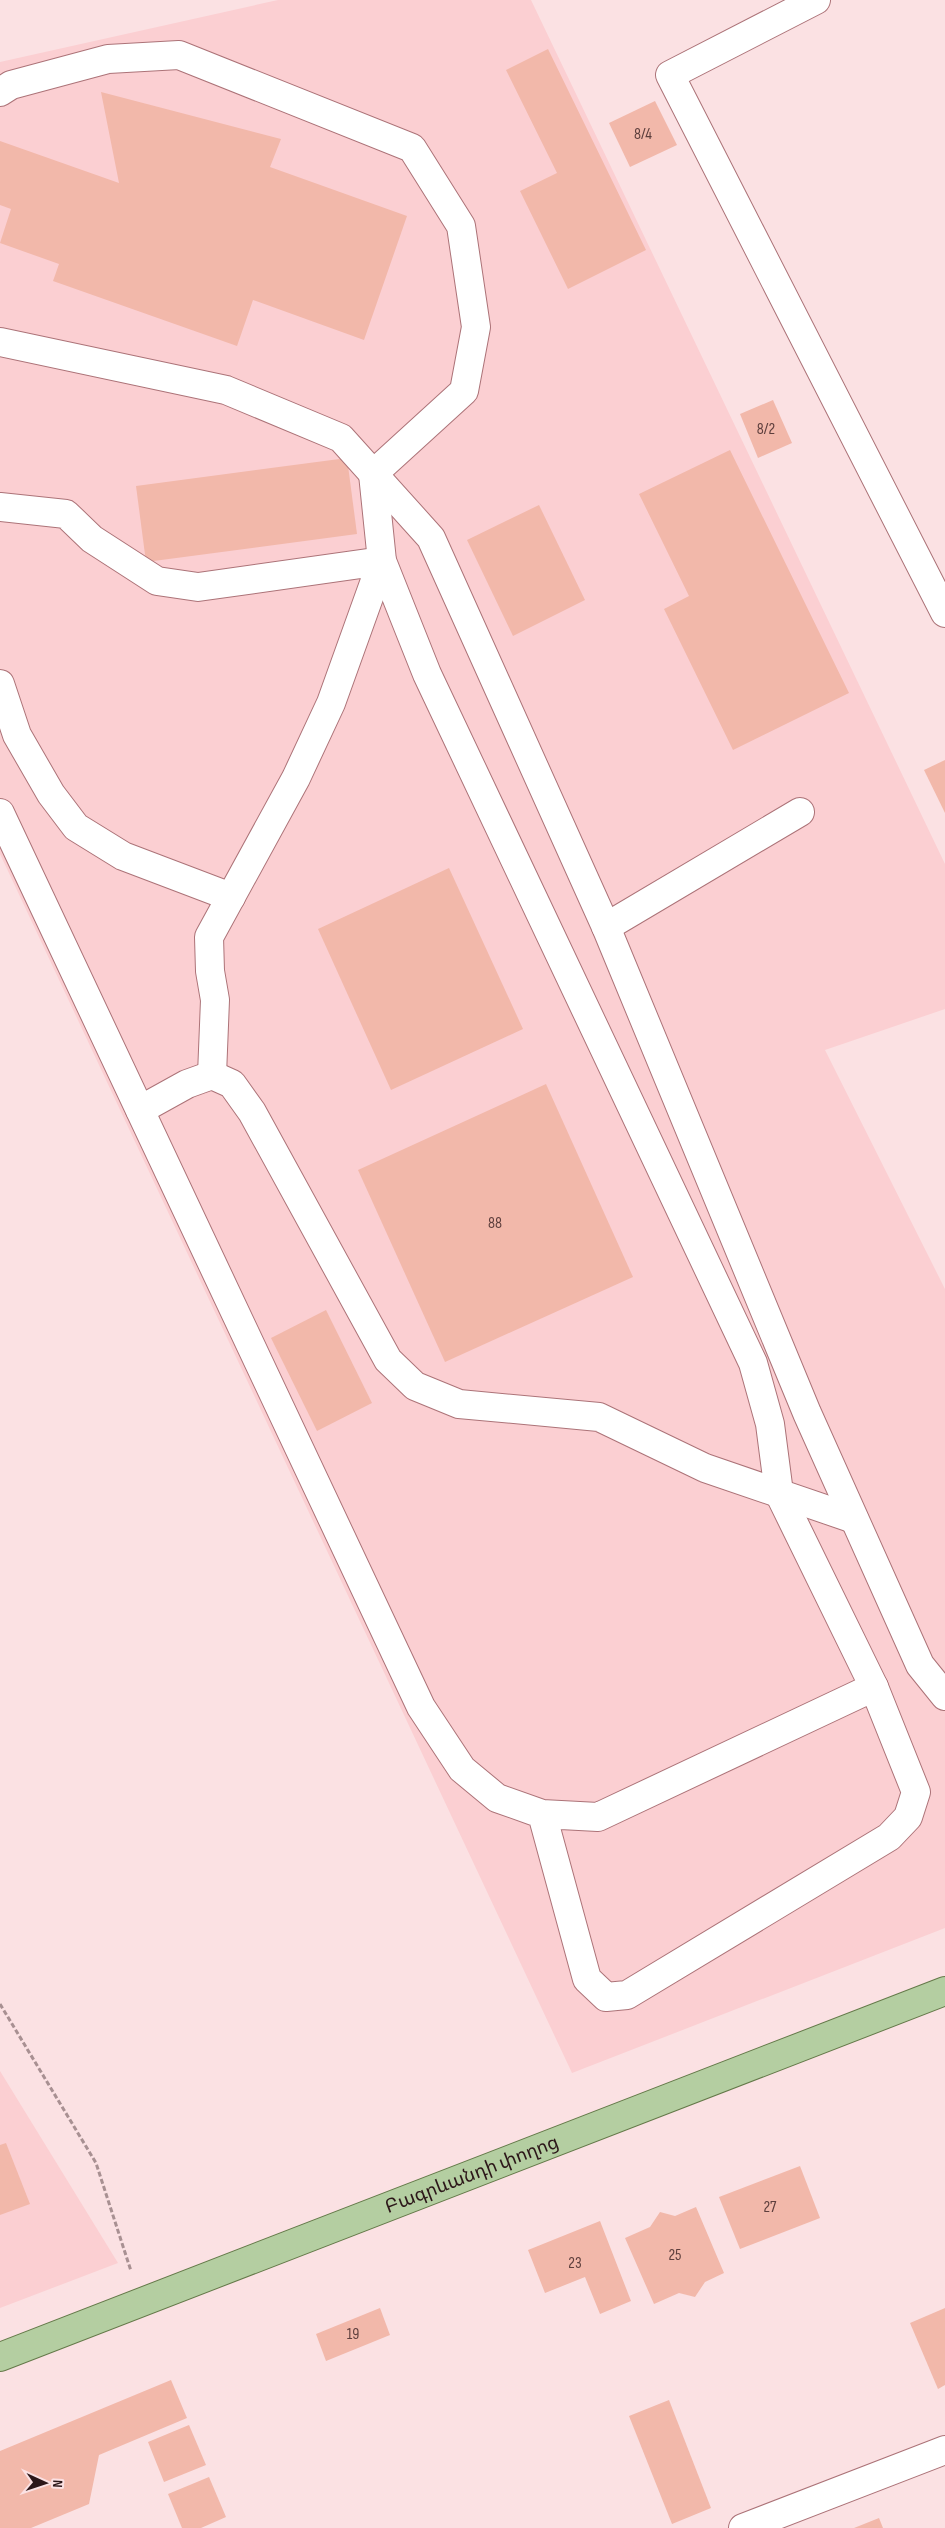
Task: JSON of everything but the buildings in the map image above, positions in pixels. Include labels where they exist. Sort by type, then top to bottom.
[{"type":"main road","name":"Բագրևանդի փողոց","points":[[0,2357],[945,1991]]},
{"type":"street","points":[[816,0],[670,74],[936,575],[945,613]]},
{"type":"street","points":[[0,92],[11,86],[108,59],[179,55],[412,148],[462,226],[476,327],[464,391],[373,474]]},
{"type":"street","points":[[0,342],[226,390],[341,438],[431,538],[606,927],[803,1404],[854,1519],[920,1665],[945,1696]]},
{"type":"street","points":[[373,474],[382,561],[427,674],[753,1363],[770,1424],[779,1493],[874,1687],[916,1792],[908,1817],[889,1837],[627,1994],[606,1997],[587,1979],[542,1814]]},
{"type":"street","points":[[0,507],[66,514],[92,539],[157,581],[190,586],[198,587],[382,561]]},
{"type":"street","points":[[212,1075],[215,1000],[210,972],[209,937],[296,778],[331,703],[382,561]]},
{"type":"street","points":[[0,684],[18,735],[51,794],[76,827],[123,856],[231,897]]},
{"type":"street","points":[[606,927],[800,812]]},
{"type":"street","points":[[0,813],[421,1707],[462,1769],[497,1798],[542,1814],[598,1817],[874,1687]]},
{"type":"street","points":[[140,1110],[187,1084],[212,1075],[232,1084],[252,1112],[388,1360],[415,1386],[459,1404],[599,1418],[705,1468],[854,1519]]},
{"type":"street","points":[[743,2528],[945,2450]]},
{"type":"path","points":[[0,2004],[96,2163],[142,2302]]},
{"type":"shaded area","points":[[278,0],[531,0],[945,864],[945,1009],[825,1050],[945,1289],[945,1928],[572,2073],[0,854],[0,62]]},
{"type":"shaded area","points":[[0,2071],[118,2263],[0,2308]]}]
